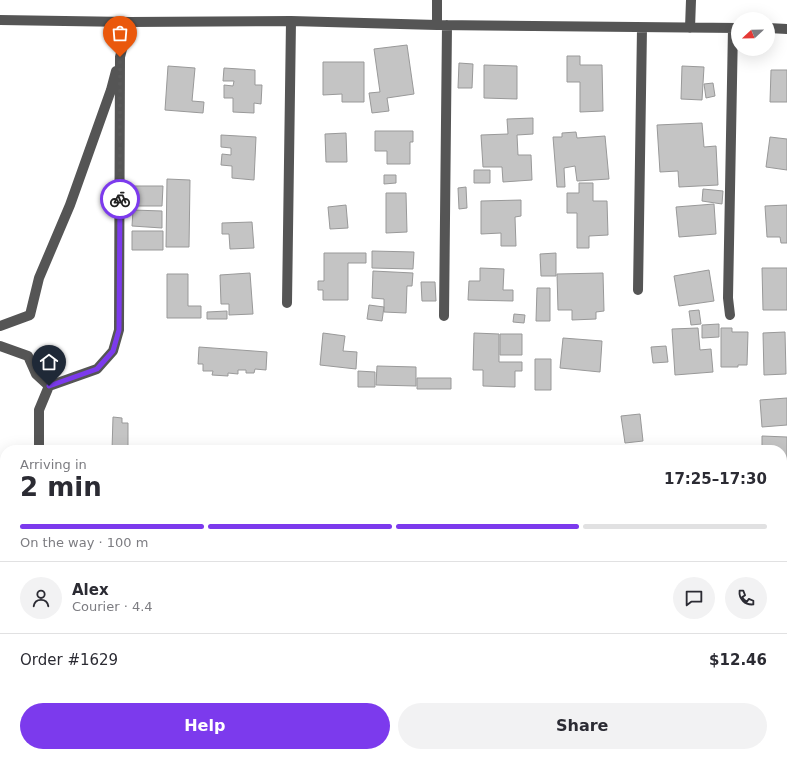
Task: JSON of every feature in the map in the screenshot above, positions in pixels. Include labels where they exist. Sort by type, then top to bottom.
[{"type":"street","points":[[437,0],[442,25],[444,316]]},
{"type":"street","points":[[690,28],[691,0]]},
{"type":"street","points":[[0,20],[128,22],[291,21],[442,25],[731,28]]},
{"type":"street","points":[[288,303],[291,21]]},
{"type":"street","points":[[0,326],[30,315],[38,278],[70,205],[111,90],[128,22]]},
{"type":"street","points":[[638,290],[642,28]]},
{"type":"street","points":[[775,28],[787,29]]},
{"type":"street","points":[[730,316],[728,298],[734,56]]},
{"type":"street","points":[[39,445],[39,410],[49,386],[97,369],[113,351],[119,330],[120,57]]},
{"type":"street","points":[[0,346],[28,356],[36,374],[49,386]]},
{"type":"building","points":[[407,45],[414,94],[387,98],[389,111],[372,113],[369,93],[380,92],[374,49]]},
{"type":"building","points":[[567,56],[580,56],[580,65],[602,65],[603,111],[580,112],[580,82],[567,82]]},
{"type":"building","points":[[323,62],[364,62],[364,102],[342,102],[342,94],[323,95]]},
{"type":"building","points":[[459,63],[473,64],[472,88],[458,88]]},
{"type":"building","points":[[484,65],[517,66],[517,99],[484,98]]},
{"type":"building","points":[[168,66],[195,68],[192,101],[204,102],[203,113],[165,110]]},
{"type":"building","points":[[682,66],[704,67],[702,100],[681,99]]},
{"type":"building","points":[[224,68],[255,70],[255,85],[262,85],[261,104],[254,103],[254,113],[233,112],[233,98],[224,98],[224,85],[233,86],[234,81],[223,81]]},
{"type":"building","points":[[771,70],[787,70],[787,102],[770,102]]},
{"type":"building","points":[[713,83],[715,96],[706,98],[704,84]]},
{"type":"building","points":[[533,118],[533,134],[517,135],[518,155],[531,155],[532,180],[503,182],[502,167],[483,167],[481,135],[508,134],[507,119]]},
{"type":"building","points":[[702,123],[704,147],[716,146],[718,185],[679,187],[678,171],[660,172],[657,125]]},
{"type":"building","points":[[375,131],[413,131],[413,142],[410,142],[410,164],[387,164],[387,151],[375,151]]},
{"type":"building","points":[[576,132],[577,138],[605,136],[609,179],[577,181],[575,166],[564,168],[565,187],[557,187],[553,137],[562,137],[562,133]]},
{"type":"building","points":[[346,133],[347,162],[326,162],[325,134]]},
{"type":"building","points":[[221,135],[256,137],[254,180],[232,178],[232,166],[221,165],[222,154],[231,155],[231,148],[221,147]]},
{"type":"building","points":[[770,137],[787,139],[787,170],[766,167]]},
{"type":"building","points":[[474,170],[490,170],[490,183],[474,183]]},
{"type":"building","points":[[384,175],[396,175],[396,183],[384,184]]},
{"type":"building","points":[[167,179],[190,180],[189,247],[166,247]]},
{"type":"building","points":[[579,183],[593,183],[593,201],[607,201],[608,235],[589,236],[589,248],[577,248],[577,213],[567,213],[567,193],[579,193]]},
{"type":"building","points":[[133,186],[163,186],[162,206],[133,206]]},
{"type":"building","points":[[466,187],[467,208],[459,209],[458,188]]},
{"type":"building","points":[[703,189],[723,191],[722,204],[702,201]]},
{"type":"building","points":[[386,193],[406,193],[407,232],[386,233]]},
{"type":"building","points":[[521,200],[521,216],[515,217],[516,246],[501,246],[501,233],[481,234],[481,201]]},
{"type":"building","points":[[714,204],[716,234],[679,237],[676,207]]},
{"type":"building","points":[[346,205],[348,228],[330,229],[328,207]]},
{"type":"building","points":[[787,205],[787,243],[781,243],[780,237],[767,237],[765,206]]},
{"type":"building","points":[[133,210],[162,211],[162,228],[132,226]]},
{"type":"building","points":[[252,222],[254,248],[230,249],[229,234],[222,234],[222,223]]},
{"type":"building","points":[[132,231],[163,231],[163,250],[132,250]]},
{"type":"building","points":[[372,251],[414,252],[413,269],[372,268]]},
{"type":"building","points":[[324,253],[366,253],[366,263],[348,263],[348,300],[323,300],[323,290],[318,290],[318,281],[324,281]]},
{"type":"building","points":[[556,253],[556,276],[541,276],[540,254]]},
{"type":"building","points":[[480,268],[504,269],[503,290],[513,290],[513,301],[468,300],[469,281],[480,281]]},
{"type":"building","points":[[762,268],[787,268],[787,310],[763,310]]},
{"type":"building","points":[[709,270],[714,301],[679,306],[674,276]]},
{"type":"building","points":[[373,271],[413,273],[412,286],[407,286],[406,313],[384,312],[384,299],[372,298]]},
{"type":"building","points":[[250,273],[253,314],[229,315],[229,304],[221,304],[220,275]]},
{"type":"building","points":[[603,273],[604,311],[596,312],[596,319],[572,320],[572,310],[558,310],[557,274]]},
{"type":"building","points":[[167,274],[188,274],[188,306],[201,306],[201,318],[167,318]]},
{"type":"building","points":[[421,282],[435,282],[436,301],[422,301]]},
{"type":"building","points":[[537,288],[550,288],[550,321],[536,321]]},
{"type":"building","points":[[369,305],[384,307],[382,321],[367,319]]},
{"type":"building","points":[[699,310],[701,324],[691,325],[689,311]]},
{"type":"building","points":[[227,311],[227,319],[207,319],[207,312]]},
{"type":"building","points":[[514,314],[525,315],[524,323],[513,322]]},
{"type":"building","points":[[719,324],[719,337],[702,338],[702,325]]},
{"type":"building","points":[[698,328],[700,350],[711,349],[713,372],[675,375],[672,329]]},
{"type":"building","points":[[721,328],[732,328],[732,332],[748,332],[747,365],[738,365],[738,367],[721,367]]},
{"type":"building","points":[[785,332],[786,374],[764,375],[763,333]]},
{"type":"building","points":[[323,333],[345,336],[343,351],[357,352],[356,369],[320,365]]},
{"type":"building","points":[[474,333],[499,334],[499,362],[522,362],[522,371],[515,371],[515,387],[483,386],[483,370],[473,370]]},
{"type":"building","points":[[500,334],[522,334],[522,355],[500,355]]},
{"type":"building","points":[[563,338],[602,341],[600,372],[560,368]]},
{"type":"building","points":[[666,346],[668,362],[653,363],[651,347]]},
{"type":"building","points":[[199,347],[267,352],[266,370],[255,369],[254,373],[246,373],[246,370],[238,370],[238,374],[228,373],[228,376],[212,375],[213,371],[203,371],[203,364],[198,364]]},
{"type":"building","points":[[535,359],[551,359],[551,390],[535,390]]},
{"type":"building","points":[[377,366],[416,367],[416,386],[376,385]]},
{"type":"building","points":[[358,371],[375,372],[375,387],[358,387]]},
{"type":"building","points":[[417,378],[451,378],[451,389],[417,389]]},
{"type":"building","points":[[787,398],[787,425],[762,427],[760,400]]},
{"type":"building","points":[[640,414],[643,441],[625,443],[621,416]]},
{"type":"building","points":[[113,417],[122,418],[122,423],[128,423],[128,445],[112,445]]},
{"type":"building","points":[[762,436],[787,437],[787,445],[762,445]]},
{"type":"way so far","points":[[120,57],[120,199]]},
{"type":"route","points":[[49,386],[97,369],[113,351],[119,330],[120,199]]}]
